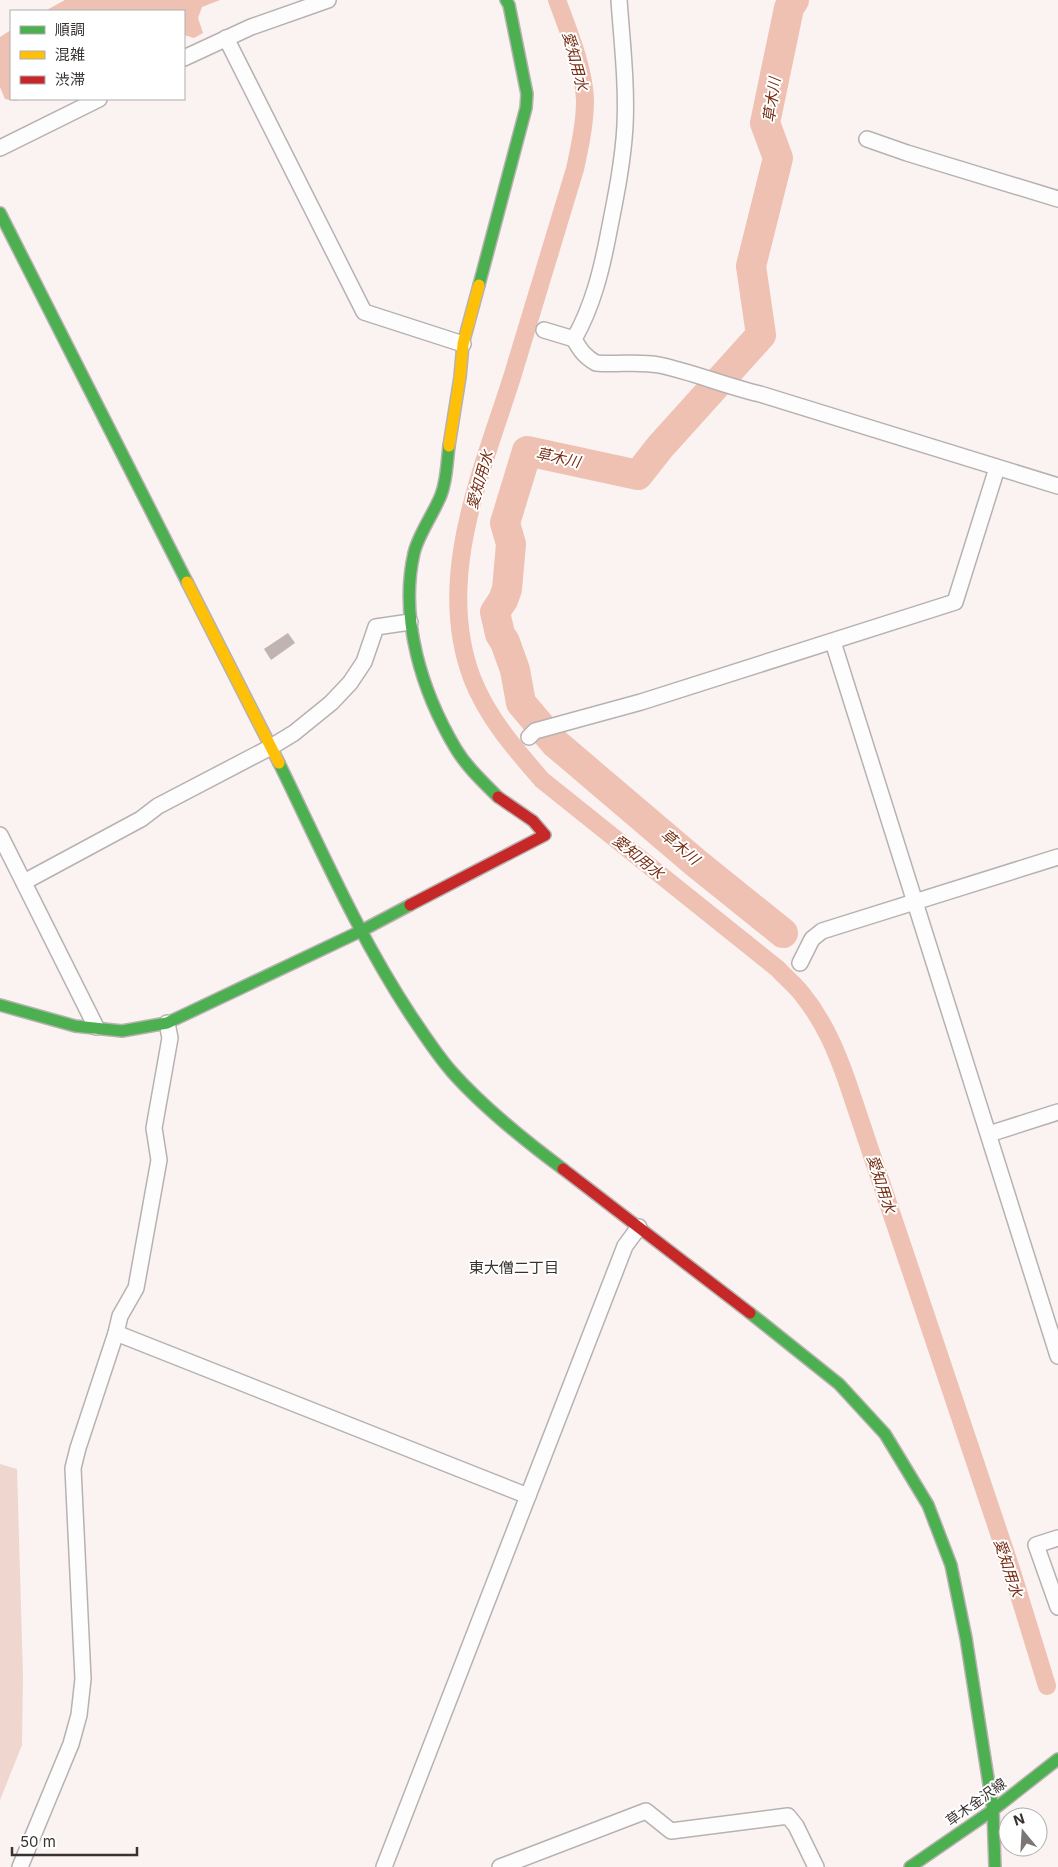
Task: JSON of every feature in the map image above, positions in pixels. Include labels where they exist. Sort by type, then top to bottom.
[{"type":"street","points":[[185,58],[251,27],[328,0]]},
{"type":"street","points":[[0,1006],[76,1026],[122,1031],[167,1023],[361,931],[545,835],[534,821],[500,799],[472,771],[456,749],[427,690],[420,670],[410,622],[411,574],[414,551],[442,492],[460,377],[463,344],[526,108],[527,94],[510,5],[506,0]]},
{"type":"street","points":[[574,339],[592,301],[605,253],[621,167],[625,126],[625,87],[619,0]]},
{"type":"street","points":[[226,38],[364,312],[463,344]]},
{"type":"street","points":[[0,148],[97,100]]},
{"type":"street","points":[[867,139],[907,153],[1058,198]]},
{"type":"street","points":[[0,213],[271,747],[361,931],[411,1016],[452,1072],[485,1105],[536,1149],[839,1384],[885,1434],[928,1505],[951,1565],[966,1638],[993,1810],[995,1867]]},
{"type":"street","points":[[544,330],[574,339],[588,358],[596,363],[656,365],[698,375],[1058,486]]},
{"type":"street","points":[[529,736],[535,731],[641,702],[955,602],[997,468]]},
{"type":"street","points":[[24,882],[141,819],[158,806],[294,733],[331,703],[350,683],[364,662],[376,627],[410,622]]},
{"type":"street","points":[[833,642],[1058,1356]]},
{"type":"street","points":[[0,835],[96,1027]]},
{"type":"street","points":[[800,963],[812,939],[822,931],[1058,857]]},
{"type":"street","points":[[20,1867],[71,1744],[79,1715],[83,1679],[73,1468],[120,1316],[136,1288],[159,1160],[154,1128],[170,1038],[167,1023]]},
{"type":"street","points":[[989,1134],[1058,1112]]},
{"type":"street","points":[[384,1867],[625,1246],[639,1227]]},
{"type":"street","points":[[116,1333],[528,1496]]},
{"type":"street","points":[[1058,1538],[1036,1545],[1058,1607]]},
{"type":"street","name":"草木金沢線","points":[[910,1867],[993,1810],[1058,1759]]},
{"type":"street","points":[[500,1867],[646,1811],[671,1832],[788,1816],[796,1826],[816,1867]]},
{"type":"shaded area","points":[[65,0],[220,0],[202,7],[198,18],[203,33],[194,38],[185,35],[185,10],[47,10]]},
{"type":"shaded area","points":[[10,31],[10,100],[5,99],[0,87],[0,37]]},
{"type":"shaded area","points":[[0,1464],[17,1469],[23,1676],[22,1745],[0,1800]]},
{"type":"building","points":[[288,633],[295,643],[271,660],[264,649]]},
{"type":"waterway","name":"愛知用水","points":[[557,0],[575,49],[582,75],[585,100],[583,126],[575,169],[467,524],[460,563],[458,601],[462,640],[472,678],[485,706],[512,744],[542,780],[778,969],[810,1004],[823,1026],[848,1084],[1011,1569],[1047,1686]]},
{"type":"waterway","name":"草木川","points":[[783,933],[696,863],[555,743],[521,703],[515,670],[505,642],[500,634],[495,612],[503,600],[507,589],[511,544],[505,523],[527,451],[638,475],[660,447],[761,335],[751,266],[778,158],[765,123],[789,8],[794,0]]},
{"type":"traffic: fast","points":[[479,285],[526,108],[527,94],[509,5],[506,0]]},
{"type":"traffic: fast","points":[[0,213],[187,582]]},
{"type":"traffic: fast","points":[[449,446],[443,489],[414,553],[409,603],[412,629],[424,679],[444,727],[465,762],[498,797]]},
{"type":"traffic: fast","points":[[279,763],[375,956],[431,1045],[452,1072],[477,1098],[519,1135],[563,1169]]},
{"type":"traffic: fast","points":[[0,1005],[75,1026],[122,1031],[167,1023],[361,931],[410,905]]},
{"type":"traffic: fast","points":[[750,1313],[839,1384],[885,1434],[928,1505],[951,1565],[966,1638],[993,1810],[995,1867]]},
{"type":"traffic: fast","points":[[910,1867],[993,1810],[1058,1759]]},
{"type":"traffic: slow","points":[[449,446],[460,377],[463,344],[479,285]]},
{"type":"traffic: slow","points":[[187,582],[279,763]]},
{"type":"traffic: jam","points":[[410,905],[545,835],[533,821],[498,797]]},
{"type":"traffic: jam","points":[[563,1169],[750,1313]]},
{"type":"district","name":"東大僧二丁目","points":[[514,1268]]}]
